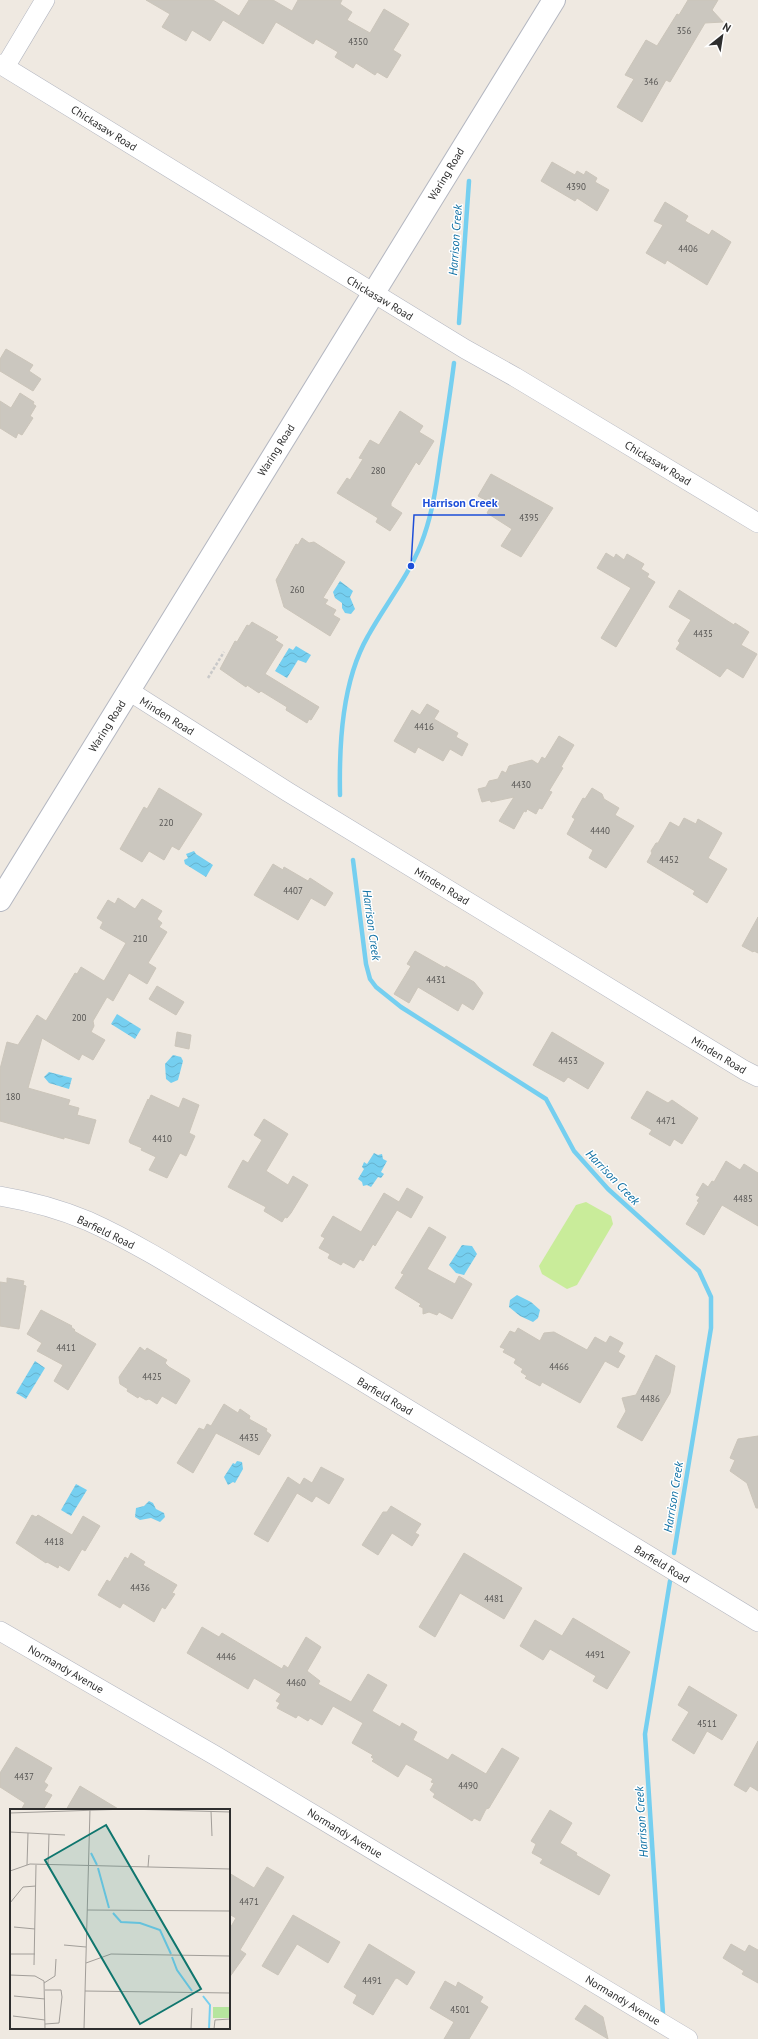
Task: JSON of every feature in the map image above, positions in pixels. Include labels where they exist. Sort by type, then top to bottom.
[{"type":"main road","name":"Waring Road","points":[[0,900],[554,0]]},
{"type":"street","points":[[2,65],[45,0]]},
{"type":"street","name":"Chickasaw Road","points":[[2,65],[373,293],[758,523]]},
{"type":"street","name":"Minden Road","points":[[129,691],[288,792],[744,1070],[758,1077]]},
{"type":"street","name":"Barfield Road","points":[[0,1196],[41,1204],[88,1221],[154,1256],[758,1622]]},
{"type":"street","name":"Normandy Avenue","points":[[0,1631],[222,1760],[688,2039]]},
{"type":"path","points":[[208,678],[224,652]]},
{"type":"green space","points":[[586,1202],[611,1216],[613,1224],[577,1285],[567,1289],[542,1274],[539,1266],[576,1205]]},
{"type":"water","points":[[340,581],[353,591],[350,597],[355,609],[351,614],[345,613],[342,608],[342,603],[335,598],[333,592]]},
{"type":"water","points":[[296,646],[311,655],[306,663],[298,660],[287,678],[275,671],[289,648],[293,650]]},
{"type":"water","points":[[194,851],[196,854],[213,865],[206,877],[185,864],[184,860],[188,858],[186,854]]},
{"type":"water","points":[[117,1014],[141,1029],[135,1039],[111,1024]]},
{"type":"water","points":[[173,1055],[181,1057],[183,1061],[178,1080],[171,1083],[166,1079],[165,1064]]},
{"type":"water","points":[[49,1072],[72,1078],[69,1089],[49,1083],[44,1077]]},
{"type":"water","points":[[374,1153],[378,1155],[382,1154],[383,1159],[387,1161],[381,1172],[384,1174],[381,1178],[378,1177],[371,1187],[367,1185],[363,1186],[362,1182],[358,1179],[364,1169],[362,1167],[364,1162],[367,1164]]},
{"type":"water","points":[[462,1245],[472,1246],[477,1254],[464,1275],[456,1273],[449,1265]]},
{"type":"water","points":[[517,1295],[531,1302],[540,1310],[538,1318],[533,1322],[520,1316],[509,1307],[510,1300]]},
{"type":"water","points":[[35,1361],[45,1368],[26,1399],[16,1393]]},
{"type":"water","points":[[237,1461],[242,1462],[243,1469],[235,1483],[233,1482],[228,1485],[224,1477],[233,1463],[235,1464]]},
{"type":"water","points":[[76,1484],[87,1490],[71,1516],[61,1510]]},
{"type":"water","points":[[149,1501],[153,1503],[156,1509],[164,1513],[165,1517],[160,1522],[151,1518],[140,1520],[135,1517],[136,1508],[144,1506]]},
{"type":"building","points":[[146,0],[213,0],[239,16],[249,0],[273,0],[292,11],[298,0],[342,0],[340,4],[352,12],[347,20],[370,33],[384,9],[409,24],[393,50],[401,55],[387,78],[377,72],[375,75],[356,63],[353,68],[335,57],[338,52],[316,39],[313,44],[276,22],[263,44],[223,20],[210,41],[192,30],[186,41],[162,27],[170,14]]},
{"type":"building","points":[[688,0],[718,0],[712,10],[723,22],[705,23],[670,82],[666,80],[642,122],[617,107],[634,79],[625,75],[646,40],[657,46],[677,14],[679,15]]},
{"type":"building","points":[[552,162],[575,175],[577,171],[584,175],[586,171],[597,178],[595,182],[609,190],[597,211],[577,198],[575,201],[541,181]]},
{"type":"building","points":[[665,202],[688,216],[685,221],[709,235],[712,230],[731,242],[707,285],[667,260],[665,264],[646,253],[663,225],[654,221]]},
{"type":"building","points":[[6,349],[33,365],[29,371],[41,379],[33,391],[0,371],[0,359]]},
{"type":"building","points":[[20,393],[34,402],[33,404],[36,406],[30,416],[33,418],[22,435],[18,433],[16,438],[0,428],[0,401],[11,408]]},
{"type":"building","points":[[400,411],[423,426],[419,432],[434,441],[419,465],[416,462],[391,503],[391,506],[402,513],[390,531],[376,522],[378,518],[337,493],[347,478],[350,480],[363,459],[359,458],[370,440],[379,445]]},
{"type":"building","points":[[491,474],[553,508],[521,557],[501,546],[512,529],[487,513],[492,504],[478,496]]},
{"type":"building","points":[[302,538],[309,543],[314,542],[345,562],[323,598],[328,600],[325,604],[336,610],[333,615],[340,619],[330,636],[284,607],[276,580],[296,544],[298,545]]},
{"type":"building","points":[[606,553],[614,558],[616,554],[624,560],[627,554],[644,564],[641,569],[649,574],[647,577],[655,582],[616,647],[601,638],[631,588],[597,568]]},
{"type":"building","points":[[679,590],[734,625],[735,623],[749,632],[741,645],[757,654],[743,678],[727,668],[720,677],[676,649],[680,643],[678,641],[691,620],[669,607]]},
{"type":"building","points":[[252,622],[278,637],[275,640],[283,645],[265,674],[319,707],[311,720],[309,719],[307,723],[286,710],[287,707],[261,691],[259,693],[247,685],[246,687],[220,669],[235,641],[237,642],[247,625],[249,626]]},
{"type":"building","points":[[427,704],[439,711],[434,719],[458,733],[456,737],[468,744],[462,756],[450,749],[443,761],[418,747],[415,753],[394,741],[412,710],[420,715]]},
{"type":"building","points":[[559,736],[574,745],[561,767],[563,768],[549,791],[552,792],[542,809],[539,808],[536,814],[527,809],[526,812],[524,811],[514,829],[499,821],[514,797],[491,802],[490,800],[482,802],[478,789],[486,787],[489,781],[498,779],[502,771],[506,773],[509,766],[532,760],[538,764],[542,757],[545,759]]},
{"type":"building","points":[[159,788],[202,814],[179,850],[172,846],[164,860],[149,851],[142,862],[120,849],[144,807],[147,809]]},
{"type":"building","points":[[592,788],[602,794],[604,799],[619,808],[615,815],[634,826],[606,868],[589,858],[593,850],[567,834],[575,819],[572,817],[583,798],[585,799]]},
{"type":"building","points":[[684,818],[696,824],[698,819],[722,833],[708,858],[727,869],[707,903],[693,894],[695,891],[647,862],[652,853],[651,851],[656,843],[658,843],[670,822],[679,827]]},
{"type":"building","points":[[273,864],[283,870],[284,867],[308,881],[310,878],[333,893],[325,906],[311,898],[298,920],[254,895]]},
{"type":"building","points":[[118,898],[135,909],[142,899],[162,911],[157,919],[162,923],[159,927],[167,932],[148,963],[156,968],[147,984],[129,973],[113,1001],[107,997],[93,1021],[94,1026],[91,1032],[105,1040],[93,1060],[82,1054],[79,1060],[42,1038],[28,1088],[70,1100],[68,1105],[79,1108],[77,1115],[96,1120],[89,1144],[64,1137],[64,1139],[0,1121],[0,1069],[7,1042],[18,1045],[37,1015],[46,1021],[75,973],[77,974],[81,967],[104,981],[126,943],[100,928],[103,922],[97,918],[108,900],[115,904]]},
{"type":"building","points":[[758,917],[758,953],[742,946]]},
{"type":"building","points":[[415,951],[474,982],[483,993],[473,1010],[462,1003],[458,1011],[418,987],[409,1003],[394,994],[411,966],[407,964]]},
{"type":"building","points":[[157,986],[184,1002],[176,1015],[149,999]]},
{"type":"building","points":[[177,1032],[191,1035],[189,1049],[175,1046]]},
{"type":"building","points":[[552,1032],[604,1063],[588,1089],[568,1077],[564,1082],[533,1065]]},
{"type":"building","points":[[647,1091],[668,1103],[672,1100],[698,1118],[682,1144],[674,1139],[670,1146],[649,1134],[652,1130],[631,1118]]},
{"type":"building","points":[[151,1095],[179,1108],[183,1098],[199,1105],[189,1133],[195,1136],[186,1156],[180,1153],[167,1178],[149,1170],[156,1157],[141,1150],[142,1148],[130,1143],[129,1141]]},
{"type":"building","points":[[264,1119],[288,1134],[266,1171],[288,1185],[293,1176],[308,1185],[291,1213],[287,1218],[285,1217],[282,1222],[264,1211],[266,1207],[228,1187],[243,1160],[248,1163],[262,1140],[254,1135]]},
{"type":"building","points":[[726,1161],[740,1170],[744,1164],[758,1173],[758,1226],[722,1205],[704,1235],[686,1224],[699,1202],[697,1201],[700,1197],[696,1195],[703,1183],[708,1187],[712,1181],[714,1182]]},
{"type":"building","points":[[407,1188],[423,1197],[411,1218],[397,1210],[375,1246],[373,1244],[363,1261],[360,1259],[354,1268],[343,1262],[341,1265],[328,1258],[330,1254],[319,1248],[325,1238],[321,1236],[333,1216],[361,1232],[384,1193],[399,1202]]},
{"type":"building","points":[[429,1227],[446,1237],[427,1269],[455,1284],[459,1276],[472,1284],[452,1319],[439,1312],[437,1315],[429,1312],[423,1314],[423,1308],[419,1306],[421,1304],[395,1288],[404,1274],[401,1273]]},
{"type":"building","points":[[7,1278],[24,1281],[23,1285],[26,1286],[19,1329],[0,1326],[0,1282],[7,1283]]},
{"type":"building","points":[[41,1310],[72,1326],[71,1327],[75,1330],[74,1331],[96,1344],[68,1390],[54,1381],[63,1365],[37,1351],[42,1343],[27,1334]]},
{"type":"building","points":[[518,1328],[540,1341],[544,1333],[554,1332],[587,1350],[595,1337],[606,1343],[610,1336],[623,1343],[618,1352],[625,1356],[618,1368],[605,1361],[580,1403],[542,1382],[540,1386],[525,1378],[527,1376],[521,1372],[523,1369],[514,1363],[516,1359],[503,1352],[505,1349],[500,1347],[510,1331],[515,1333]]},
{"type":"building","points":[[140,1347],[145,1351],[147,1348],[167,1360],[165,1363],[169,1367],[189,1379],[190,1381],[176,1404],[162,1396],[157,1404],[149,1399],[146,1400],[139,1396],[138,1398],[127,1391],[128,1389],[120,1384],[119,1377]]},
{"type":"building","points":[[656,1355],[675,1366],[670,1393],[642,1441],[617,1427],[626,1411],[622,1398],[636,1395]]},
{"type":"building","points":[[224,1404],[238,1413],[240,1409],[250,1416],[249,1419],[267,1429],[266,1431],[271,1435],[259,1455],[216,1433],[193,1473],[177,1463],[199,1428],[204,1430],[207,1424],[211,1426]]},
{"type":"building","points":[[758,1436],[758,1508],[756,1508],[747,1483],[730,1471],[735,1460],[730,1458],[738,1439]]},
{"type":"building","points":[[321,1467],[344,1479],[329,1504],[316,1496],[312,1502],[297,1493],[268,1542],[254,1534],[288,1477],[300,1485],[304,1478],[312,1483]]},
{"type":"building","points":[[391,1506],[421,1524],[415,1533],[419,1535],[412,1546],[392,1533],[378,1555],[362,1545],[383,1512],[387,1512]]},
{"type":"building","points":[[32,1515],[36,1517],[38,1515],[72,1535],[83,1516],[100,1526],[85,1551],[82,1549],[69,1571],[59,1565],[58,1568],[47,1562],[46,1563],[16,1543]]},
{"type":"building","points":[[131,1553],[145,1562],[143,1565],[177,1585],[172,1593],[175,1594],[165,1609],[162,1607],[154,1622],[123,1603],[120,1608],[98,1595],[107,1580],[110,1582],[125,1557],[128,1559]]},
{"type":"building","points":[[464,1553],[522,1588],[504,1619],[460,1593],[435,1637],[419,1627]]},
{"type":"building","points":[[573,1618],[630,1652],[607,1689],[593,1681],[596,1676],[550,1649],[543,1660],[520,1646],[535,1620],[562,1636]]},
{"type":"building","points":[[202,1627],[219,1637],[222,1633],[282,1669],[284,1665],[288,1668],[306,1637],[321,1647],[307,1671],[320,1681],[318,1684],[351,1702],[368,1674],[387,1685],[372,1711],[400,1727],[402,1723],[417,1732],[413,1740],[448,1760],[452,1754],[486,1774],[502,1748],[519,1758],[489,1808],[486,1809],[480,1821],[474,1818],[472,1821],[433,1797],[435,1794],[430,1790],[434,1783],[431,1782],[433,1779],[406,1764],[398,1777],[372,1761],[374,1759],[371,1757],[373,1755],[352,1743],[363,1723],[333,1706],[322,1725],[310,1718],[308,1721],[298,1715],[296,1718],[277,1708],[280,1703],[276,1701],[281,1694],[254,1678],[248,1689],[187,1653]]},
{"type":"building","points":[[689,1686],[737,1715],[722,1740],[707,1731],[694,1754],[672,1740],[689,1712],[678,1705]]},
{"type":"building","points":[[758,1741],[758,1791],[750,1786],[746,1792],[734,1785]]},
{"type":"building","points":[[16,1747],[52,1768],[44,1782],[48,1785],[44,1791],[52,1795],[44,1809],[22,1809],[25,1803],[0,1787],[0,1773]]},
{"type":"building","points":[[80,1786],[118,1809],[67,1809]]},
{"type":"building","points":[[550,1810],[572,1823],[560,1843],[577,1853],[576,1855],[610,1875],[599,1895],[540,1863],[543,1859],[532,1853],[536,1844],[531,1841]]},
{"type":"building","points":[[267,1867],[284,1877],[240,1950],[246,1954],[230,1977],[230,1928],[236,1918],[230,1915],[230,1874],[254,1888]]},
{"type":"building","points":[[293,1915],[340,1942],[328,1963],[297,1944],[278,1975],[262,1966]]},
{"type":"building","points":[[369,1944],[415,1972],[407,1985],[397,1978],[395,1979],[373,2015],[353,2003],[357,1995],[344,1987]]},
{"type":"building","points":[[731,1944],[745,1952],[749,1945],[758,1950],[758,1983],[742,1974],[744,1971],[723,1958]]},
{"type":"building","points":[[445,1981],[456,1987],[458,1982],[483,1997],[480,2002],[488,2007],[469,2039],[444,2039],[454,2022],[430,2008]]},
{"type":"building","points":[[585,2005],[603,2017],[608,2039],[575,2019]]},
{"type":"waterway","name":"Harrison Creek","points":[[459,323],[469,181]]},
{"type":"waterway","name":"Harrison Creek","points":[[340,795],[340,755],[347,693],[359,654],[375,624],[410,568],[425,533],[435,491],[454,363]]},
{"type":"waterway","name":"Harrison Creek","points":[[353,860],[366,964],[370,979],[376,987],[401,1007],[546,1099],[574,1151],[608,1189],[699,1271],[711,1297],[711,1328],[674,1553]]},
{"type":"waterway","name":"Harrison Creek","points":[[663,2014],[645,1734],[670,1581]]},
{"type":"place","name":"Harrison Creek","points":[[411,566]]}]
